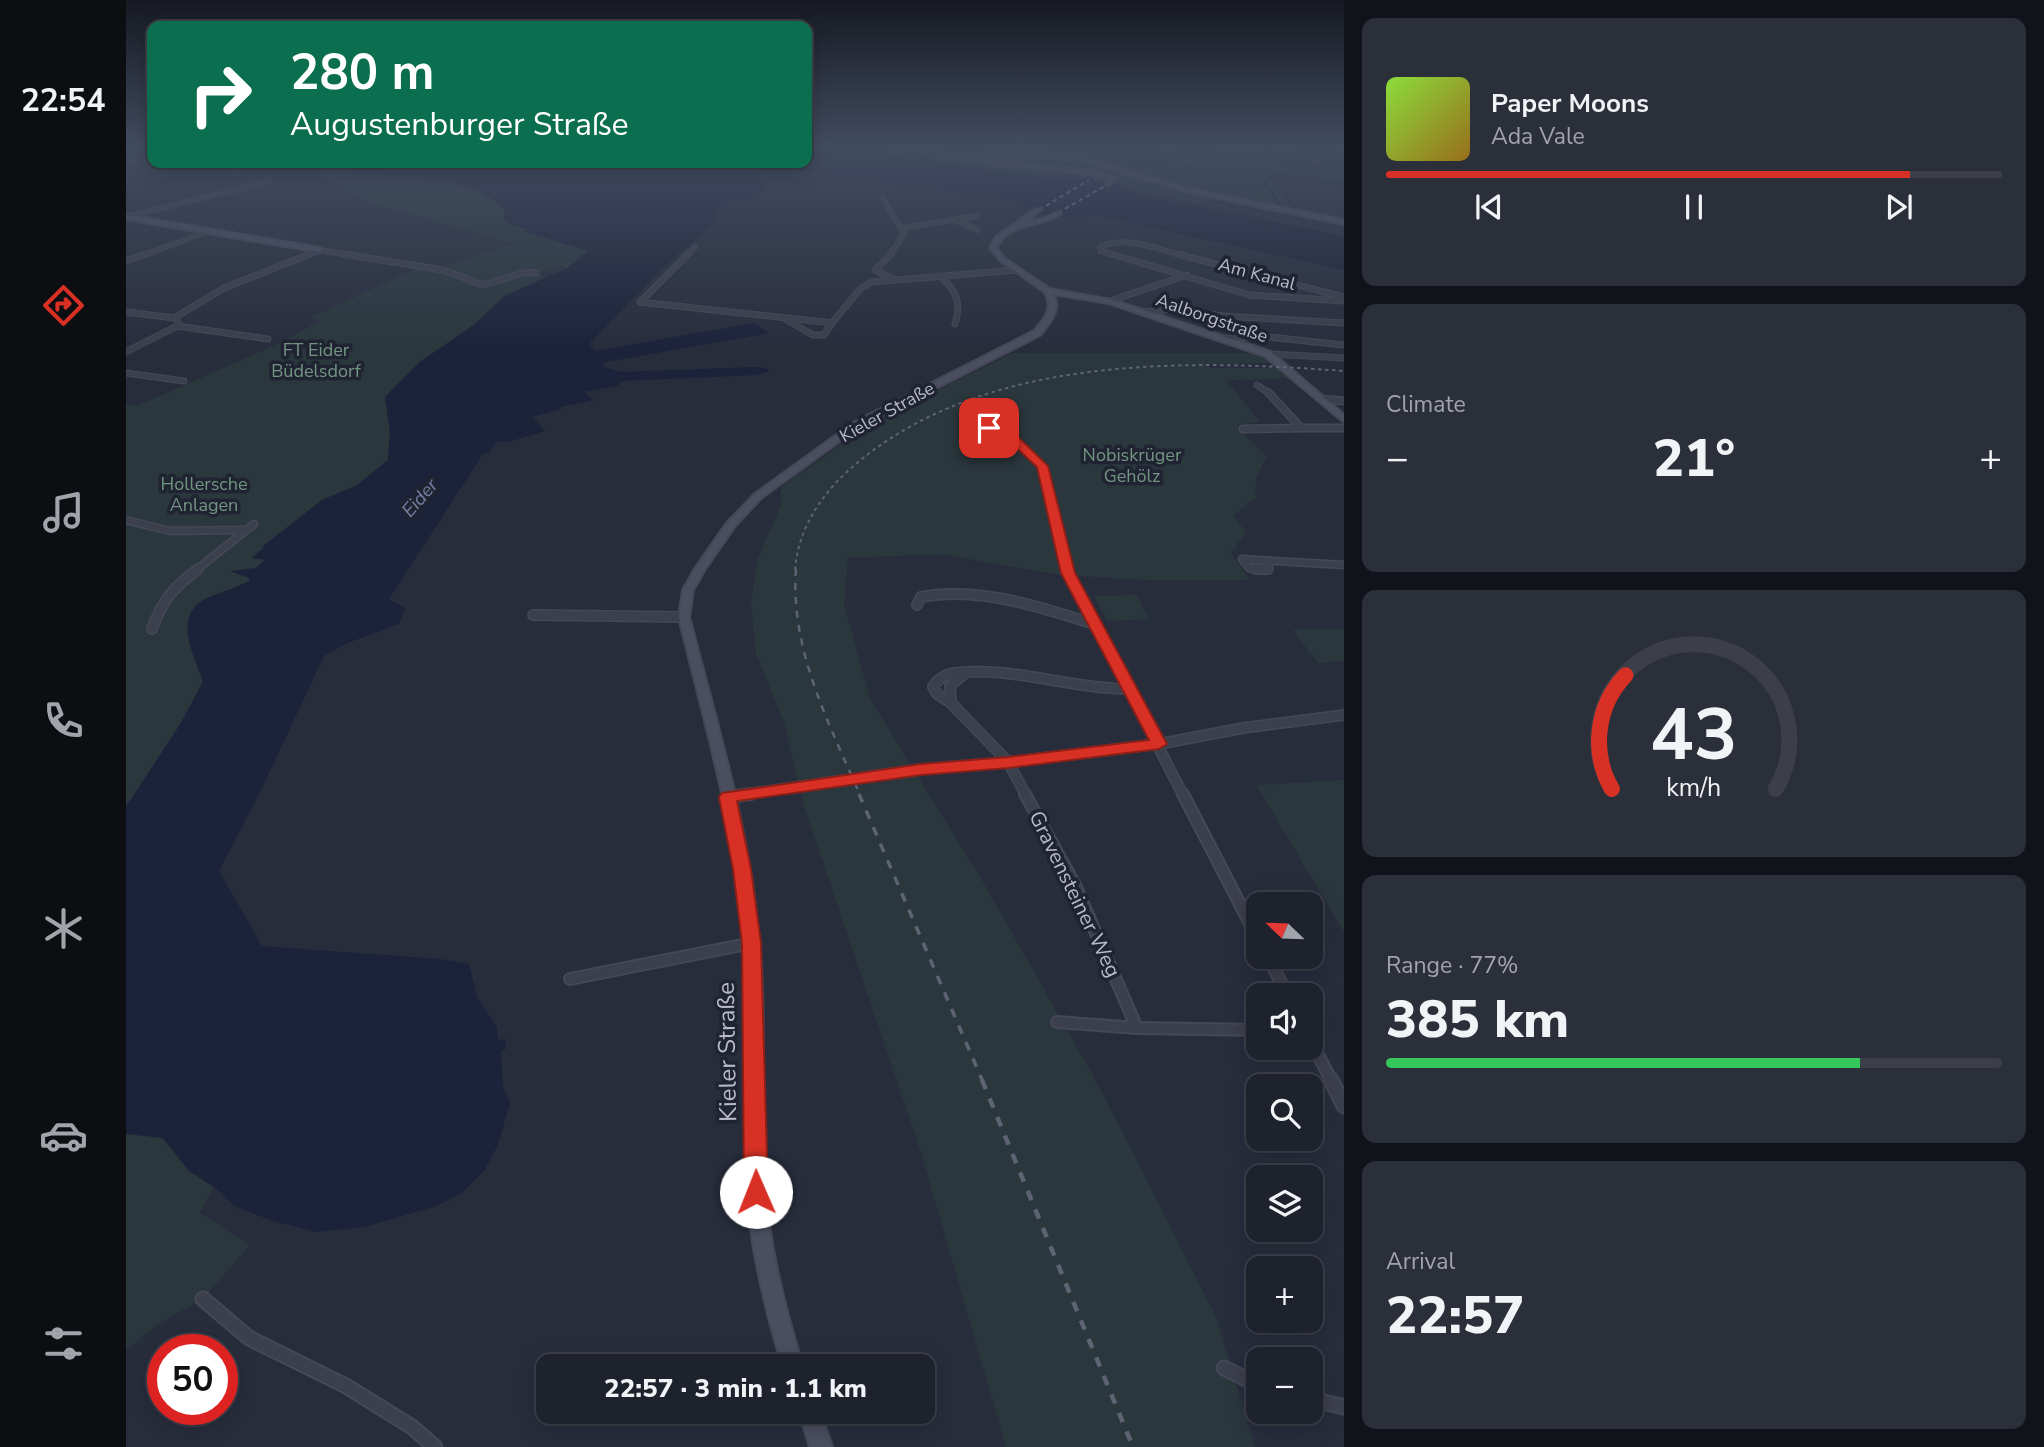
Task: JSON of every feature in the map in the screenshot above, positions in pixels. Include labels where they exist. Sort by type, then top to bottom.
[{"type":"main road","points":[[1034,214],[998,238],[993,248],[1003,260],[1048,291]]},
{"type":"main road","points":[[1303,214],[1344,222]]},
{"type":"main road","points":[[1017,226],[1055,216]]},
{"type":"main road","name":"Aalborgstraße","points":[[1268,354],[1344,419]]},
{"type":"main road","name":"Kieler Straße","points":[[728,797],[684,617],[688,590],[700,569],[730,525],[758,496],[856,425],[975,365]]},
{"type":"street","points":[[892,214],[904,234],[902,240],[875,270],[895,279]]},
{"type":"street","points":[[901,228],[977,216]]},
{"type":"street","points":[[126,217],[443,270],[483,285],[526,272],[536,273]]},
{"type":"street","points":[[955,220],[978,230]]},
{"type":"street","points":[[126,261],[206,232]]},
{"type":"street","name":"Am Kanal","points":[[1113,241],[1131,242],[1344,299],[1260,298],[1101,251],[1100,247],[1113,241]]},
{"type":"street","points":[[695,247],[640,302],[832,323]]},
{"type":"street","points":[[174,318],[224,288],[320,250]]},
{"type":"street","points":[[781,317],[813,335],[824,335],[866,285],[895,279],[1018,270]]},
{"type":"street","name":"Am Kanal","points":[[1110,301],[1189,275]]},
{"type":"street","points":[[940,276],[960,298],[961,309],[955,324]]},
{"type":"street","name":"Aalborgstraße","points":[[1048,291],[1110,301],[1268,354]]},
{"type":"street","name":"Kieler Straße","points":[[975,365],[1031,337],[1047,325],[1053,310],[1048,291]]},
{"type":"street","points":[[1144,312],[1172,309],[1223,316],[1344,323]]},
{"type":"street","points":[[126,312],[174,318],[178,320],[177,326]]},
{"type":"street","points":[[126,352],[177,326],[268,339]]},
{"type":"street","points":[[1225,338],[1269,337],[1344,345]]},
{"type":"street","points":[[126,343],[139,345]]},
{"type":"street","points":[[1268,354],[1344,358]]},
{"type":"street","points":[[126,373],[184,381]]},
{"type":"street","points":[[1257,385],[1263,387],[1301,428]]},
{"type":"street","points":[[1322,399],[1344,401]]},
{"type":"street","points":[[964,421],[1008,434],[1042,466],[1068,573],[1246,915]]},
{"type":"street","points":[[1243,429],[1344,428]]},
{"type":"street","points":[[126,520],[166,531],[213,528],[243,530]]},
{"type":"street","points":[[152,629],[161,604],[175,587],[243,530],[254,524]]},
{"type":"street","points":[[1269,561],[1344,565]]},
{"type":"street","points":[[917,605],[921,597],[928,595],[992,598],[1045,609],[1094,624]]},
{"type":"street","points":[[533,615],[684,617]]},
{"type":"street","points":[[951,703],[950,686],[964,674],[986,672],[1103,689],[1129,689]]},
{"type":"street","name":"Gravensteiner Weg","points":[[964,674],[952,673],[937,680],[933,687],[937,694],[951,703],[1008,762],[1069,873],[1138,1028]]},
{"type":"street","points":[[728,797],[921,769],[1008,762],[1159,744],[1243,728],[1344,715]]},
{"type":"street","name":"Kieler Straße","points":[[728,797],[742,869],[752,943],[756,1192],[770,1283],[789,1354]]},
{"type":"street","name":"Kieler Straße","points":[[570,979],[752,943]]},
{"type":"street","points":[[1057,1022],[1138,1028],[1246,1030]]},
{"type":"street","points":[[1321,1060],[1344,1106]]},
{"type":"street","points":[[203,1299],[249,1338],[346,1386],[412,1427],[435,1447]]},
{"type":"street","points":[[1224,1368],[1246,1379]]},
{"type":"street","points":[[1323,1402],[1344,1407]]},
{"type":"street","points":[[813,1424],[821,1447]]},
{"type":"green space","name":"Hollersche Anlagen","points":[[407,214],[508,214],[529,229],[526,232],[589,250],[566,269],[557,271],[565,268],[562,266],[543,272],[534,271],[532,273],[545,277],[505,296],[475,324],[420,362],[385,397],[390,432],[388,460],[357,485],[322,500],[263,546],[265,548],[252,558],[263,559],[264,563],[256,568],[232,572],[250,578],[249,581],[197,605],[188,625],[191,648],[203,682],[179,726],[126,807],[126,404],[137,406],[284,341],[321,320],[309,318],[418,268],[433,270],[514,243]]},
{"type":"green space","name":"Nobiskrüger Gehölz","points":[[1012,353],[1259,353],[1273,363],[1205,364],[1211,368],[1278,368],[1288,378],[1226,380],[1260,422],[1240,424],[1246,436],[1267,457],[1257,477],[1256,498],[1233,515],[1246,532],[1231,553],[1249,580],[1147,580],[1061,575],[940,554],[848,558],[844,604],[870,699],[979,875],[1099,1086],[1216,1317],[1255,1447],[1006,1447],[922,1156],[802,800],[784,722],[756,654],[751,602],[758,558],[781,505],[781,487],[868,425]]},
{"type":"green space","points":[[1136,595],[1150,619],[1107,621],[1094,596]]},
{"type":"green space","points":[[1344,629],[1344,661],[1318,663],[1293,630]]},
{"type":"green space","points":[[1344,780],[1344,932],[1323,897],[1323,892],[1320,892],[1256,785]]},
{"type":"green space","points":[[129,1132],[163,1138],[189,1171],[214,1187],[200,1213],[250,1245],[203,1299],[159,1323],[126,1350],[126,1134]]},
{"type":"water","name":"Eider","points":[[505,214],[717,214],[714,217],[718,219],[666,265],[589,344],[595,351],[753,323],[769,333],[606,362],[601,366],[621,372],[755,367],[769,371],[757,375],[622,381],[617,386],[584,392],[594,400],[560,407],[561,409],[532,417],[545,431],[508,442],[497,442],[489,452],[483,454],[389,599],[405,608],[399,624],[345,644],[324,656],[261,790],[219,871],[262,946],[440,959],[469,964],[477,997],[497,1027],[498,1040],[505,1039],[506,1049],[501,1051],[503,1087],[510,1103],[498,1145],[484,1171],[461,1194],[436,1206],[365,1227],[317,1232],[273,1221],[236,1207],[214,1187],[189,1171],[163,1138],[126,1134],[126,807],[179,726],[203,682],[188,636],[190,614],[196,605],[249,581],[249,578],[230,571],[256,568],[265,560],[251,558],[264,548],[262,547],[322,500],[357,485],[388,460],[390,432],[385,397],[420,362],[475,324],[504,296],[566,269],[589,251],[525,232],[528,229],[509,224],[503,216]]},
{"type":"water","points":[[1037,214],[1234,214],[1344,236],[1344,270],[1098,216],[1063,217]]},
{"type":"railway","points":[[795,570],[797,554],[807,524],[824,497],[845,474],[908,428],[965,401],[1026,383],[1089,372],[1154,366],[1219,365],[1344,371]]},
{"type":"railway","points":[[796,569],[796,599],[805,657],[825,713],[860,795]]},
{"type":"railway","points":[[859,794],[983,1082]]},
{"type":"railway","points":[[982,1080],[1133,1447]]},
{"type":"route","points":[[756,1192],[752,943],[742,869],[728,797],[921,769],[1008,762],[1159,744],[1068,573],[1042,466],[1008,434],[989,428]]},
{"type":"park label","name":"FT Eider Büdelsdorf","points":[[316,360]]}]
